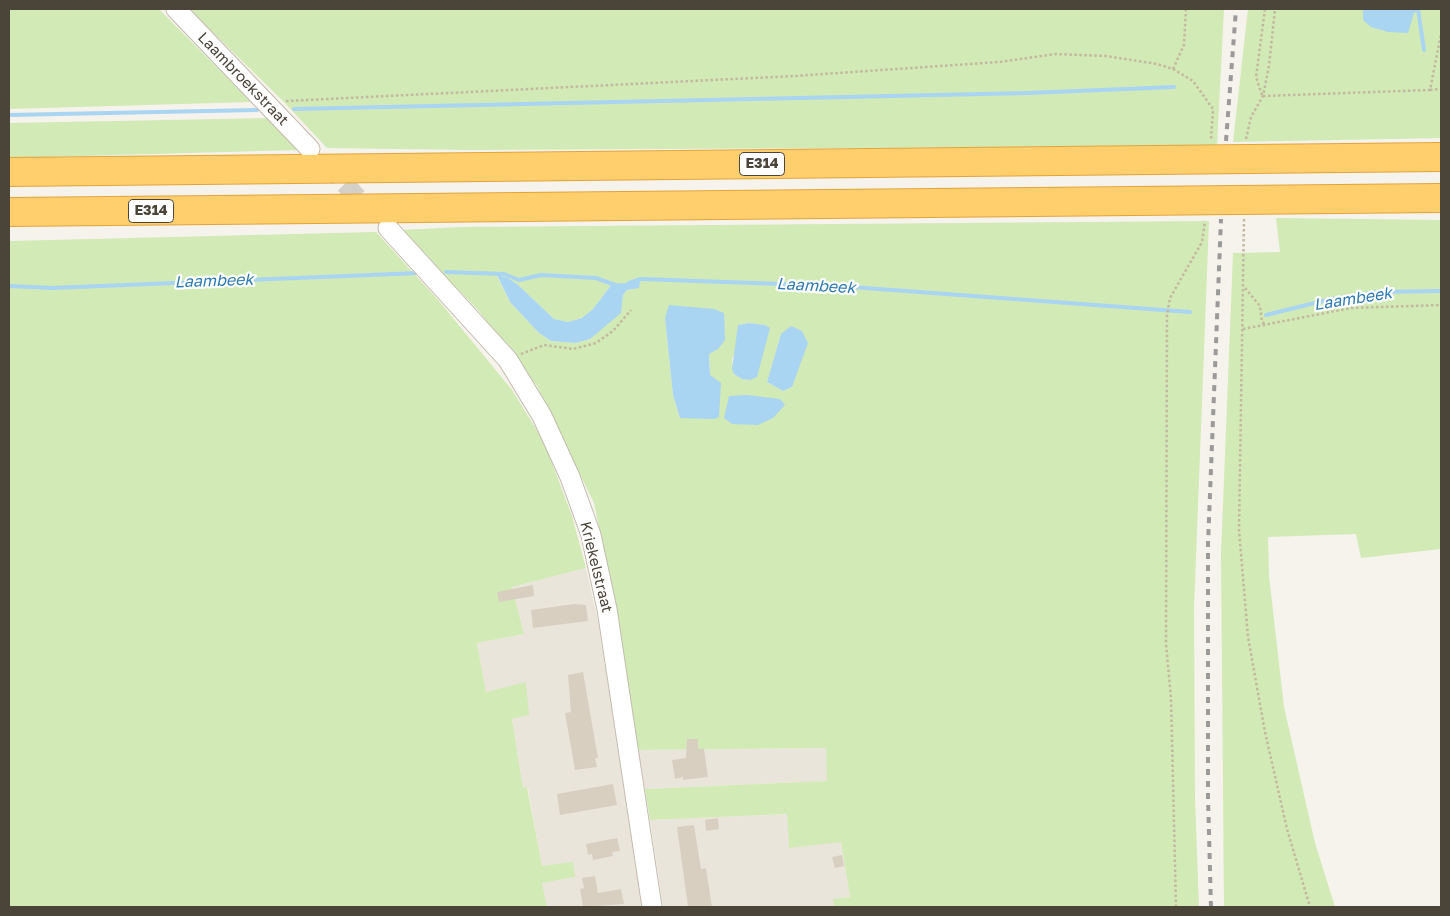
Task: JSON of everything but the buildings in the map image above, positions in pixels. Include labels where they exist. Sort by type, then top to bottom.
[{"type":"highway","name":"E314","points":[[9,172],[1441,157]]},
{"type":"highway","name":"E314","points":[[9,212],[1441,198]]},
{"type":"street","name":"Laambroekstraat","points":[[176,9],[310,149]]},
{"type":"street","name":"Kriekelstraat","points":[[388,228],[508,360],[542,416],[570,477],[591,535],[607,609],[652,907]]},
{"type":"path","points":[[1173,69],[1184,45],[1186,9]]},
{"type":"path","points":[[1263,96],[1256,77],[1265,9]]},
{"type":"path","points":[[1246,139],[1251,117],[1263,96],[1269,66],[1276,9]]},
{"type":"path","points":[[1430,90],[1441,34]]},
{"type":"path","points":[[268,104],[295,100],[526,91],[682,80],[804,75],[999,62],[1056,54],[1106,56],[1158,64],[1173,69],[1193,81],[1213,109],[1211,140]]},
{"type":"path","points":[[1263,96],[1441,89]]},
{"type":"path","points":[[1176,907],[1171,698],[1166,644],[1167,316],[1170,298],[1202,242],[1205,219]]},
{"type":"path","points":[[1244,219],[1239,530],[1248,637],[1265,732],[1287,829],[1310,907]]},
{"type":"path","points":[[1244,287],[1260,306],[1262,322],[1268,326]]},
{"type":"path","points":[[1243,329],[1268,326],[1351,308],[1441,305]]},
{"type":"path","points":[[508,360],[544,345],[573,349],[596,343],[614,332],[631,310]]},
{"type":"shaded area","points":[[586,568],[599,626],[643,907],[547,907],[541,883],[575,877],[542,867],[528,788],[523,788],[512,719],[526,683],[486,692],[477,643],[524,634],[512,587]]},
{"type":"shaded area","points":[[826,748],[828,781],[645,789],[637,750]]},
{"type":"shaded area","points":[[787,814],[841,842],[850,897],[834,899],[834,907],[663,907],[650,820]]},
{"type":"green space","points":[[9,9],[159,9],[251,102],[9,109]]},
{"type":"green space","points":[[189,9],[1224,9],[1217,146],[471,150],[327,148],[283,101]]},
{"type":"green space","points":[[1248,9],[1441,9],[1441,138],[1233,142]]},
{"type":"green space","points":[[272,118],[298,150],[9,158],[9,123]]},
{"type":"green space","points":[[1276,218],[1441,220],[1441,549],[1361,558],[1356,534],[1268,537],[1269,576],[1284,707],[1315,843],[1335,907],[1224,907],[1221,554],[1233,253],[1280,252]]},
{"type":"green space","points":[[1209,221],[1194,609],[1195,799],[1199,907],[834,907],[833,899],[850,897],[841,842],[789,848],[787,814],[650,820],[645,789],[827,781],[826,748],[637,750],[616,608],[594,503],[537,386],[478,310],[400,230],[462,227]],"holes":[[[497,276],[508,278],[517,284],[554,319],[568,322],[582,318],[593,309],[612,284],[632,290],[627,290],[623,295],[622,304],[590,339],[576,343],[551,341],[539,333],[510,302]],[[665,318],[718,349],[709,354],[710,375],[680,418],[673,395]],[[749,323],[765,325],[750,380],[742,379],[734,374],[732,359],[736,351],[738,325]],[[781,334],[792,387],[783,391],[767,382]]]},
{"type":"green space","points":[[376,232],[439,301],[512,390],[544,442],[572,516],[586,568],[512,587],[524,634],[477,643],[486,692],[526,682],[529,715],[512,719],[523,788],[527,787],[542,866],[573,862],[575,877],[542,883],[547,907],[9,907],[9,241]]},
{"type":"water","points":[[1363,9],[1421,9],[1414,13],[1408,33],[1388,32],[1371,27],[1363,20]]},
{"type":"water","points":[[497,275],[508,278],[517,284],[554,319],[568,322],[582,318],[593,309],[612,284],[640,282],[639,288],[627,290],[623,295],[621,313],[590,339],[576,343],[551,341],[539,333],[510,302]]},
{"type":"water","points":[[669,305],[714,309],[724,313],[725,340],[718,349],[709,354],[710,375],[721,383],[719,417],[714,419],[680,418],[673,395],[665,318]]},
{"type":"water","points":[[749,323],[765,325],[770,328],[757,377],[750,380],[742,379],[734,374],[732,369],[738,325]]},
{"type":"water","points":[[791,326],[802,331],[808,343],[792,387],[783,391],[767,382],[781,334]]},
{"type":"water","points":[[747,395],[780,399],[785,405],[773,418],[758,425],[732,424],[724,418],[729,396]]},
{"type":"waterway","points":[[1418,9],[1424,50]]},
{"type":"waterway","points":[[294,109],[1028,93],[1174,87]]},
{"type":"waterway","points":[[9,115],[257,110]]},
{"type":"waterway","name":"Laambeek","points":[[446,272],[504,274],[519,280],[541,275],[596,278],[618,286]]},
{"type":"waterway","name":"Laambeek","points":[[9,286],[52,288],[419,273]]},
{"type":"waterway","name":"Laambeek","points":[[629,283],[641,279],[838,286],[1190,312]]},
{"type":"waterway","name":"Laambeek","points":[[1266,315],[1331,299],[1376,292],[1441,291]]},
{"type":"tunnel","points":[[325,164],[372,212]]},
{"type":"railway","points":[[1226,141],[1236,9]]},
{"type":"railway","points":[[1211,907],[1208,797],[1208,544],[1221,219]]}]
